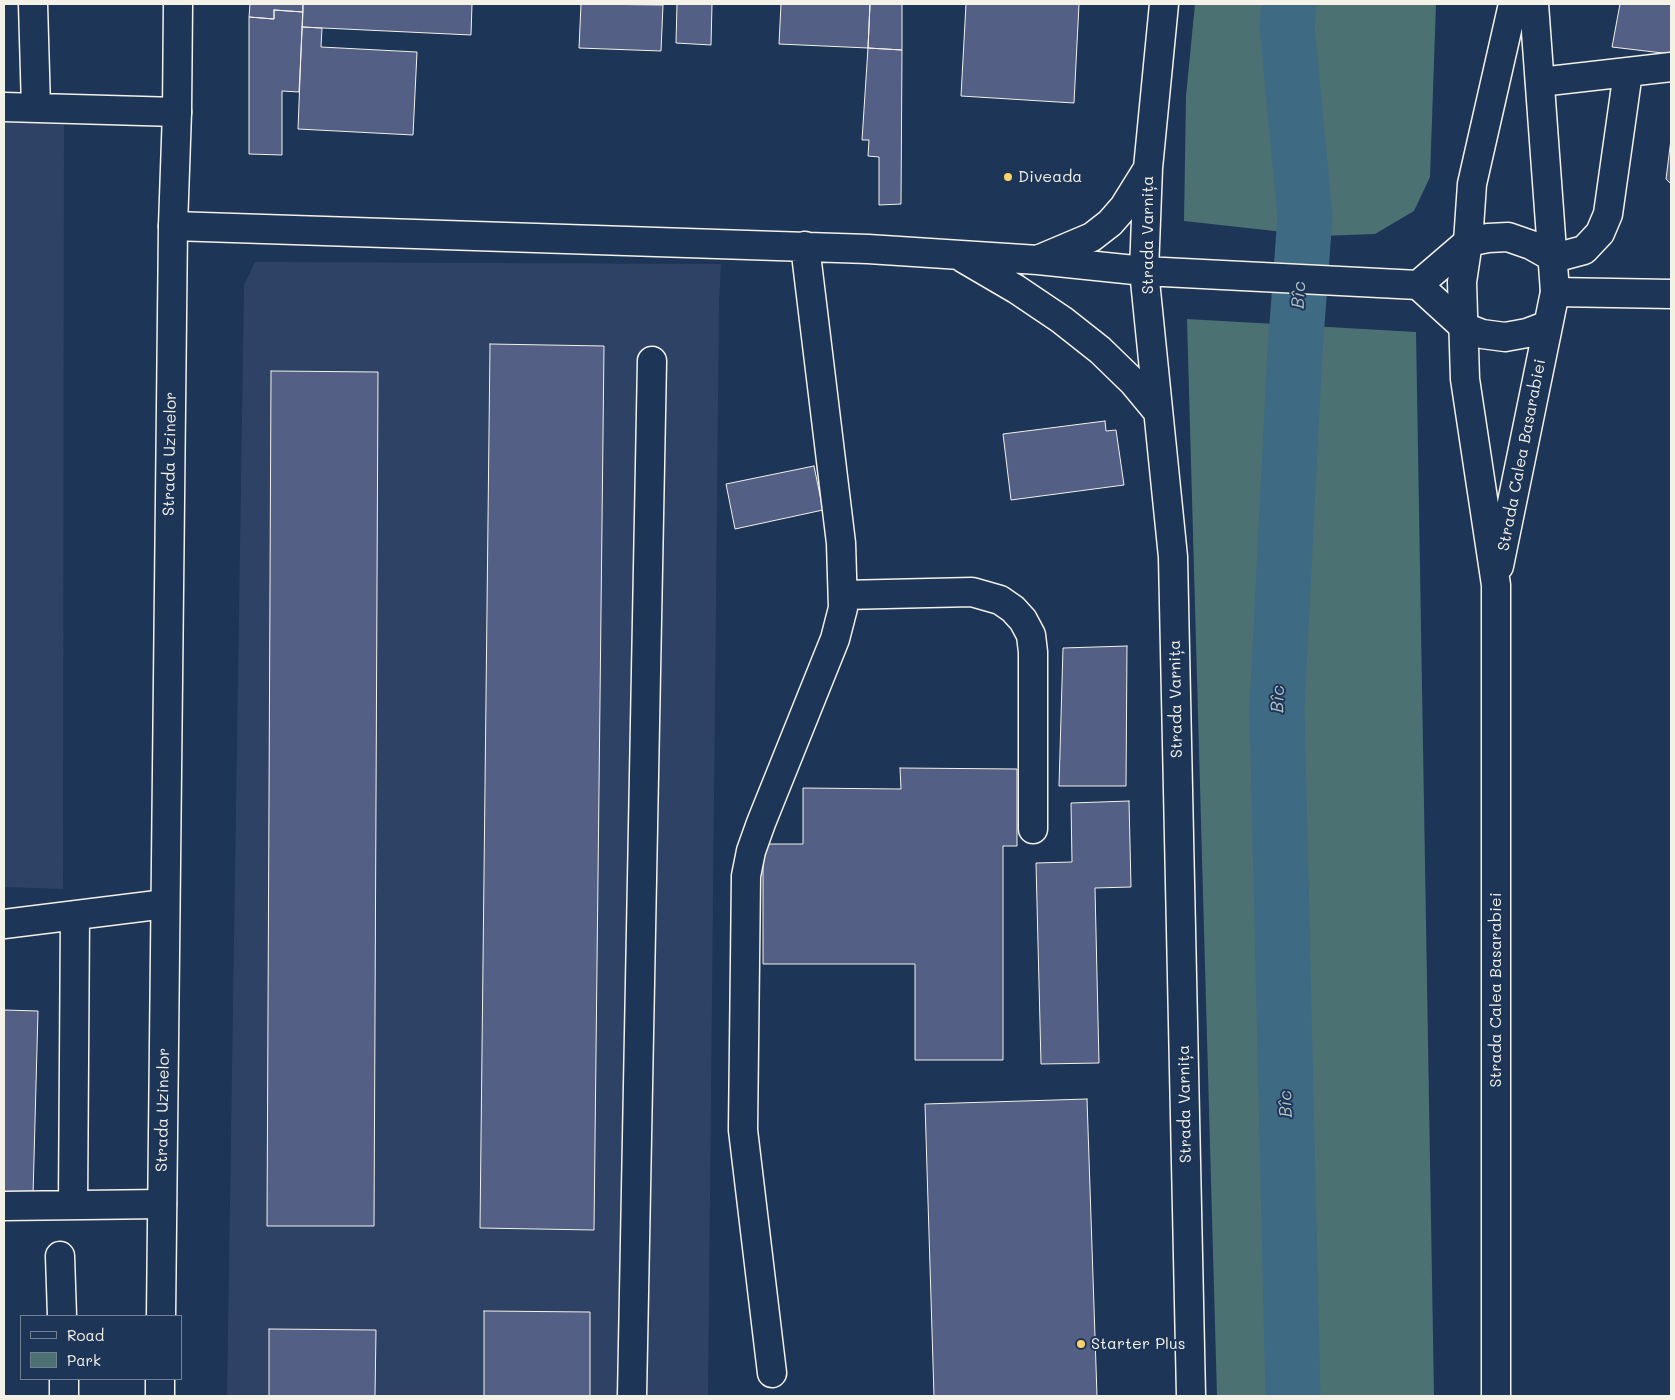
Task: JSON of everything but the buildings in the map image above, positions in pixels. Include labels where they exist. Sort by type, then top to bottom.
[{"type":"main road","points":[[34,4],[36,108]]},
{"type":"main road","name":"Strada Uzinelor","points":[[161,1315],[173,226],[178,4]]},
{"type":"main road","name":"Strada Varnița","points":[[1164,4],[1148,168],[1144,271],[1173,558],[1191,1396]]},
{"type":"main road","name":"Strada Calea Basarabiei","points":[[1496,1396],[1496,584],[1465,379],[1462,282],[1468,242],[1472,184],[1513,4]]},
{"type":"main road","name":"Strada Calea Basarabiei","points":[[1496,584],[1555,292],[1534,4]]},
{"type":"main road","points":[[1540,82],[1671,66]]},
{"type":"main road","points":[[1418,285],[1468,242],[1508,237],[1531,245],[1554,258],[1584,250],[1600,233],[1608,214],[1628,72]]},
{"type":"main road","points":[[4,107],[177,112]]},
{"type":"main road","points":[[1038,260],[1092,237],[1110,223],[1124,207],[1148,168]]},
{"type":"main road","points":[[173,226],[805,246],[957,254],[1186,274],[1418,285],[1464,327],[1482,334],[1505,337],[1527,333],[1548,325]]},
{"type":"main road","points":[[772,1373],[743,1130],[746,876],[751,851],[761,823],[835,639],[843,608],[841,543],[805,246]]},
{"type":"main road","points":[[957,254],[1016,289],[1100,350],[1134,383],[1158,412]]},
{"type":"main road","points":[[1555,292],[1671,294]]},
{"type":"main road","points":[[632,1396],[652,361]]},
{"type":"main road","points":[[843,594],[972,592],[1000,600],[1013,609],[1023,620],[1031,635],[1033,652],[1033,829]]},
{"type":"main road","points":[[5,926],[165,904]]},
{"type":"main road","points":[[73,1205],[75,915]]},
{"type":"main road","points":[[4,1206],[162,1204]]},
{"type":"main road","points":[[60,1256],[62,1315]]},
{"type":"main road","points":[[64,1380],[64,1396]]},
{"type":"main road","points":[[160,1380],[160,1396]]},
{"type":"shaded area","points":[[4,117],[64,118],[63,889],[4,887]]},
{"type":"shaded area","points":[[255,262],[721,264],[719,303],[708,1396],[227,1396],[244,285]]},
{"type":"green space","points":[[1195,4],[1436,4],[1430,177],[1414,211],[1375,234],[1320,236],[1184,221],[1186,96]]},
{"type":"green space","points":[[1187,319],[1416,332],[1434,1396],[1217,1396]]},
{"type":"waterway","name":"Bîc","points":[[1289,4],[1287,26],[1305,217],[1295,351],[1277,708],[1293,1396]]},
{"type":"place","name":"Diveada","points":[[1008,177]]},
{"type":"place","name":"Starter Plus","points":[[1081,1344]]}]
